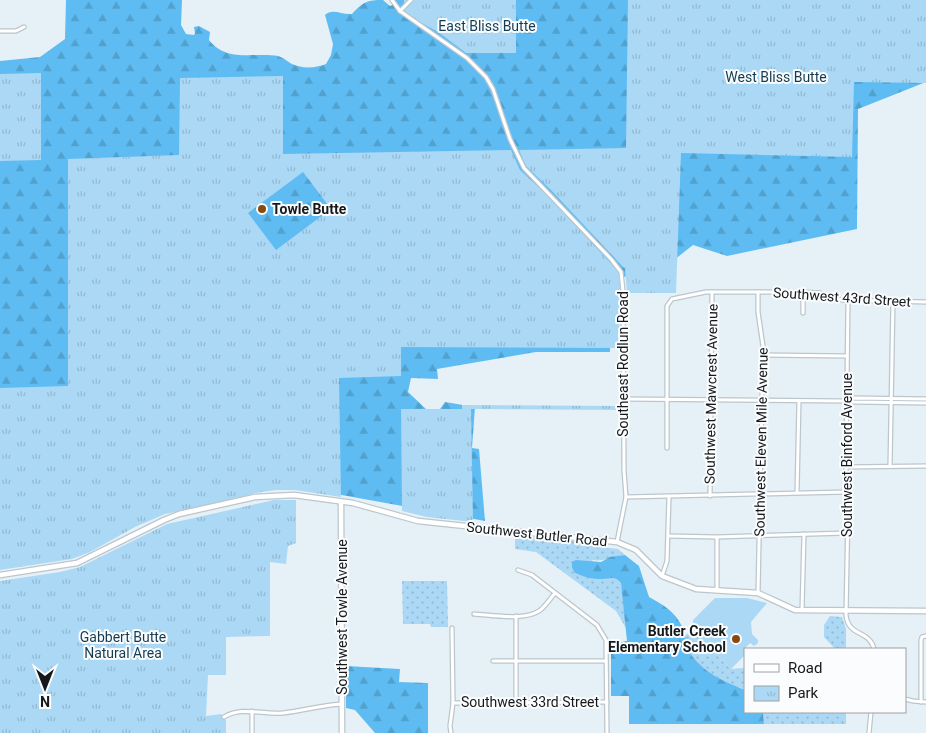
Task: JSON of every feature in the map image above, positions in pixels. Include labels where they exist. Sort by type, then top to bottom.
[{"type":"main road","name":"Southwest Butler Road","points":[[0,575],[77,563],[171,517],[255,497],[282,495],[360,504],[423,522],[618,542],[636,550],[662,576],[696,590],[758,593],[791,609],[802,611],[926,611]]},
{"type":"main road","name":"Southwest Towle Avenue","points":[[341,502],[342,733]]},
{"type":"street","name":"Southeast Rodlun Road","points":[[392,0],[400,11],[467,58],[486,77],[493,89],[524,168],[619,269],[622,277],[623,292],[623,399],[626,497],[618,542]]},
{"type":"street","points":[[400,11],[411,0]]},
{"type":"street","points":[[0,31],[16,31],[24,27]]},
{"type":"street","name":"Southwest 43rd Street","points":[[666,399],[667,305],[673,298],[702,292],[803,292],[820,293],[842,300],[926,302]]},
{"type":"street","name":"Southwest Mawcrest Avenue","points":[[710,496],[712,292]]},
{"type":"street","name":"Southwest Eleven Mile Avenue","points":[[758,292],[758,312],[763,336],[758,593]]},
{"type":"street","points":[[803,292],[803,313]]},
{"type":"street","name":"Southwest Binford Avenue","points":[[846,611],[848,502],[846,467],[849,401],[848,300]]},
{"type":"street","points":[[890,466],[893,301]]},
{"type":"street","points":[[763,355],[848,356]]},
{"type":"street","points":[[623,399],[799,401],[926,399]]},
{"type":"street","points":[[666,399],[666,448]]},
{"type":"street","points":[[797,492],[799,401]]},
{"type":"street","points":[[891,401],[926,403]]},
{"type":"street","points":[[846,467],[926,466]]},
{"type":"street","points":[[626,497],[846,492]]},
{"type":"street","points":[[662,576],[668,560],[668,497]]},
{"type":"street","points":[[669,536],[717,537],[847,533]]},
{"type":"street","points":[[802,611],[804,534]]},
{"type":"street","points":[[717,537],[717,592]]},
{"type":"street","points":[[518,570],[532,575],[601,629],[606,640],[607,733]]},
{"type":"street","points":[[474,614],[516,616],[531,614],[538,612],[555,593]]},
{"type":"street","points":[[846,611],[848,625],[869,639],[874,648]]},
{"type":"street","points":[[516,616],[516,702]]},
{"type":"street","points":[[451,733],[453,703],[452,628]]},
{"type":"street","points":[[921,702],[924,636]]},
{"type":"street","points":[[493,661],[606,661]]},
{"type":"street","points":[[906,699],[926,702]]},
{"type":"street","name":"Southwest 33rd Street","points":[[453,703],[607,702]]},
{"type":"street","points":[[224,718],[233,714],[252,711],[283,713],[322,705],[342,704]]},
{"type":"street","points":[[252,711],[252,733]]},
{"type":"street","points":[[869,733],[870,713]]},
{"type":"green space","points":[[66,0],[182,0],[181,25],[186,34],[194,35],[194,27],[199,26],[210,32],[209,40],[224,52],[241,55],[278,56],[296,66],[309,67],[326,64],[331,55],[333,44],[325,15],[331,12],[352,14],[362,4],[373,0],[383,0],[390,6],[397,3],[395,0],[926,0],[926,82],[858,109],[857,229],[727,256],[693,245],[674,260],[675,293],[629,292],[630,276],[609,279],[610,352],[536,352],[437,369],[438,379],[411,378],[408,392],[427,410],[440,409],[445,402],[475,407],[472,448],[479,449],[485,521],[281,484],[167,503],[0,562],[0,61],[40,57],[65,39]]},
{"type":"green space","name":"East Bliss Butte","points":[[404,0],[516,0],[516,53],[466,53],[438,32],[405,14]]},
{"type":"green space","name":"West Bliss Butte","points":[[628,0],[926,0],[926,83],[854,82],[852,157],[681,153],[676,293],[627,293],[625,269],[526,166],[519,150],[626,148]]},
{"type":"green space","points":[[41,73],[41,160],[0,161],[0,74]]},
{"type":"green space","name":"Towle Butte","points":[[283,76],[283,154],[511,150],[520,170],[546,194],[619,272],[619,348],[401,347],[401,376],[339,378],[341,497],[295,490],[255,493],[224,502],[165,514],[135,527],[90,552],[72,559],[0,570],[0,388],[68,386],[68,159],[179,155],[180,78]],"holes":[[[303,172],[331,209],[276,250],[248,213]]]},
{"type":"green space","points":[[462,405],[620,406],[620,410],[471,409],[473,522],[427,517],[402,511],[401,409],[462,409]]},
{"type":"green space","name":"Gabbert Butte Natural Area","points":[[274,500],[296,500],[296,543],[288,546],[286,564],[270,562],[270,636],[226,637],[226,675],[208,675],[206,716],[221,714],[226,721],[226,733],[0,733],[0,581],[80,567],[167,524]]},
{"type":"green space","points":[[515,535],[588,542],[592,546],[618,549],[625,555],[604,560],[592,560],[600,579],[614,578],[621,582],[627,630],[616,611],[536,552],[515,549]]},
{"type":"green space","points":[[625,555],[639,566],[649,597],[672,612],[680,622],[687,648],[694,658],[713,675],[744,690],[744,713],[763,713],[764,724],[629,724],[629,696],[611,696],[611,644],[627,641],[621,583],[613,578],[590,578],[575,573],[572,567],[572,562],[576,560],[601,562],[610,557]]},
{"type":"green space","points":[[402,581],[447,581],[448,627],[431,627],[430,624],[403,624]]},
{"type":"green space","points":[[715,598],[747,598],[767,603],[751,622],[752,634],[758,640],[758,643],[754,646],[750,643],[744,648],[744,656],[731,669],[693,631],[693,620]]},
{"type":"green space","points":[[830,616],[842,617],[846,629],[846,648],[834,648],[824,637],[824,625]]},
{"type":"green space","points":[[693,631],[731,669],[743,668],[744,690],[715,677],[700,666],[686,648],[685,635]]},
{"type":"green space","points":[[346,666],[400,669],[399,682],[428,683],[428,733],[375,733],[355,710],[346,708]]},
{"type":"green space","points":[[763,713],[846,713],[846,724],[764,724]]},
{"type":"place","name":"Towle Butte","points":[[262,209]]},
{"type":"place","name":"Butler Creek Elementary School","points":[[736,639]]}]
